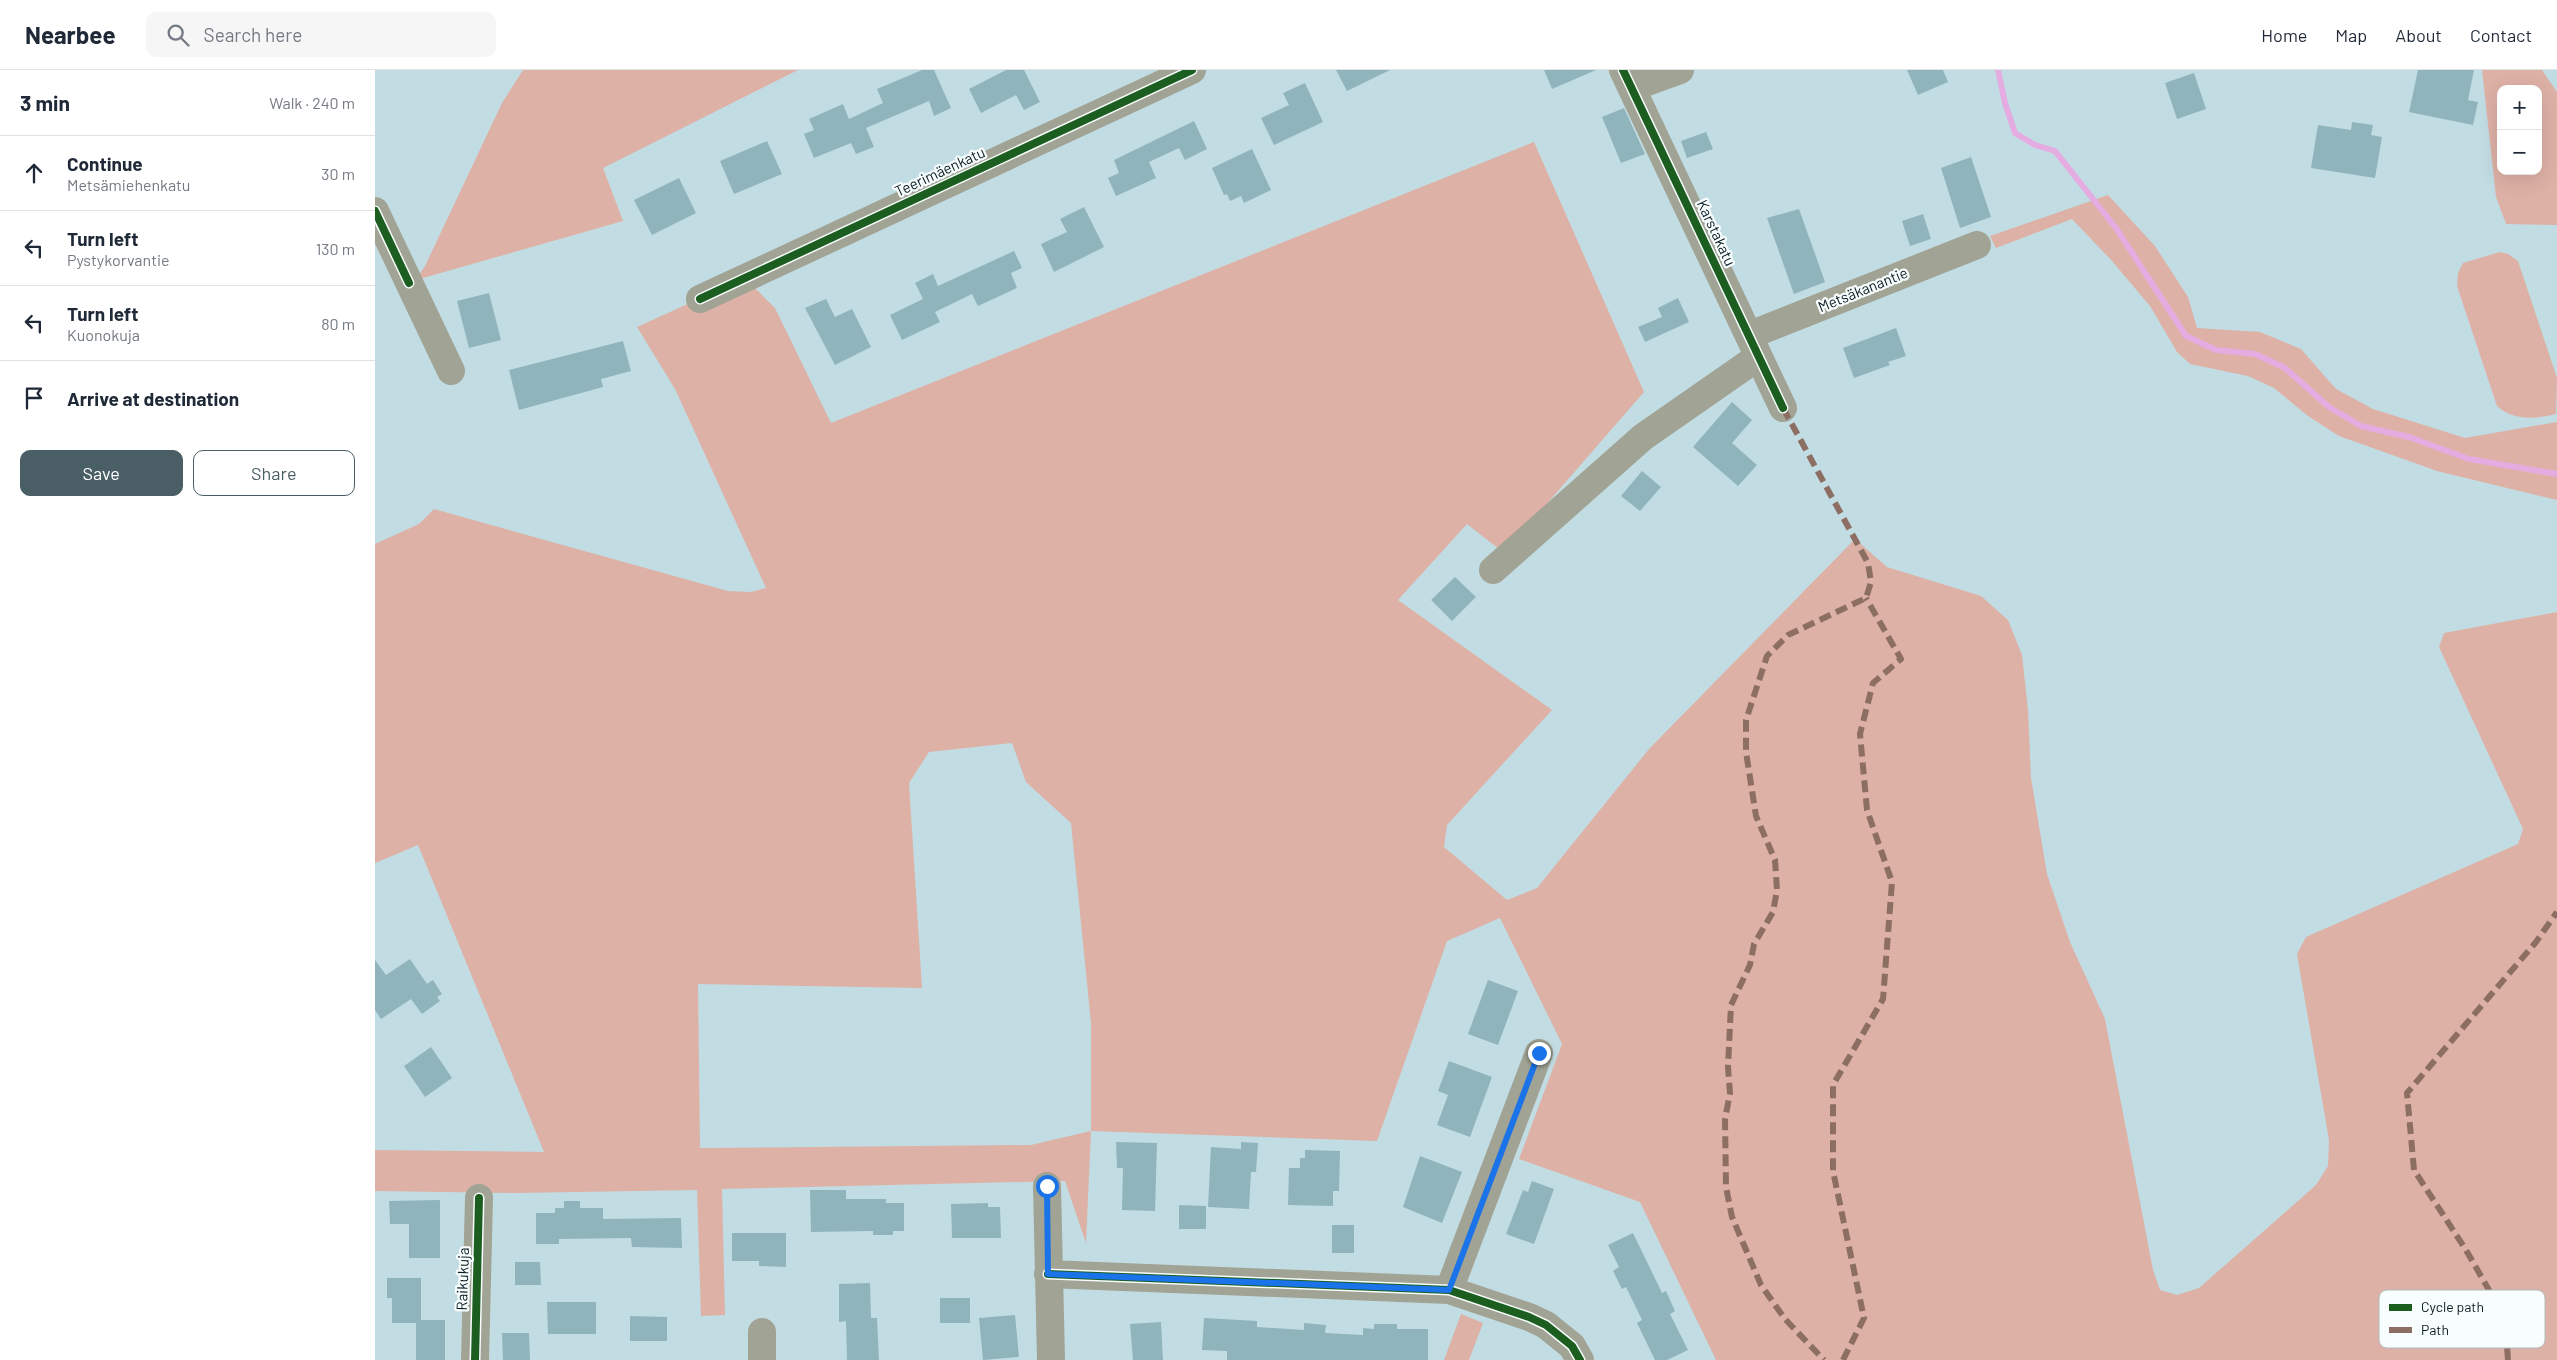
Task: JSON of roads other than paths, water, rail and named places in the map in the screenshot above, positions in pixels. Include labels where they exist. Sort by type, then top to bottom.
[{"type":"street","name":"Teerimäenkatu","points":[[700,299],[1192,70]]},
{"type":"street","points":[[1628,79],[1680,70]]},
{"type":"street","name":"Karstakatu","points":[[1628,79],[1783,408]]},
{"type":"street","points":[[375,211],[451,371]]},
{"type":"street","name":"Metsäkanantie","points":[[1493,570],[1643,437],[1754,346],[1977,245]]},
{"type":"street","points":[[1449,1290],[1539,1053]]},
{"type":"street","points":[[1047,1186],[1051,1360]]},
{"type":"street","name":"Raikukuja","points":[[475,1360],[479,1198]]},
{"type":"street","points":[[1048,1274],[1449,1290],[1529,1317],[1546,1325],[1572,1346],[1580,1360]]},
{"type":"street","points":[[762,1332],[762,1360]]},
{"type":"waterway","points":[[1998,70],[2005,103],[2015,133],[2035,145],[2055,151],[2116,228],[2186,336],[2216,350],[2255,354],[2285,368],[2329,407],[2361,426],[2409,437],[2469,459],[2557,474]]}]
